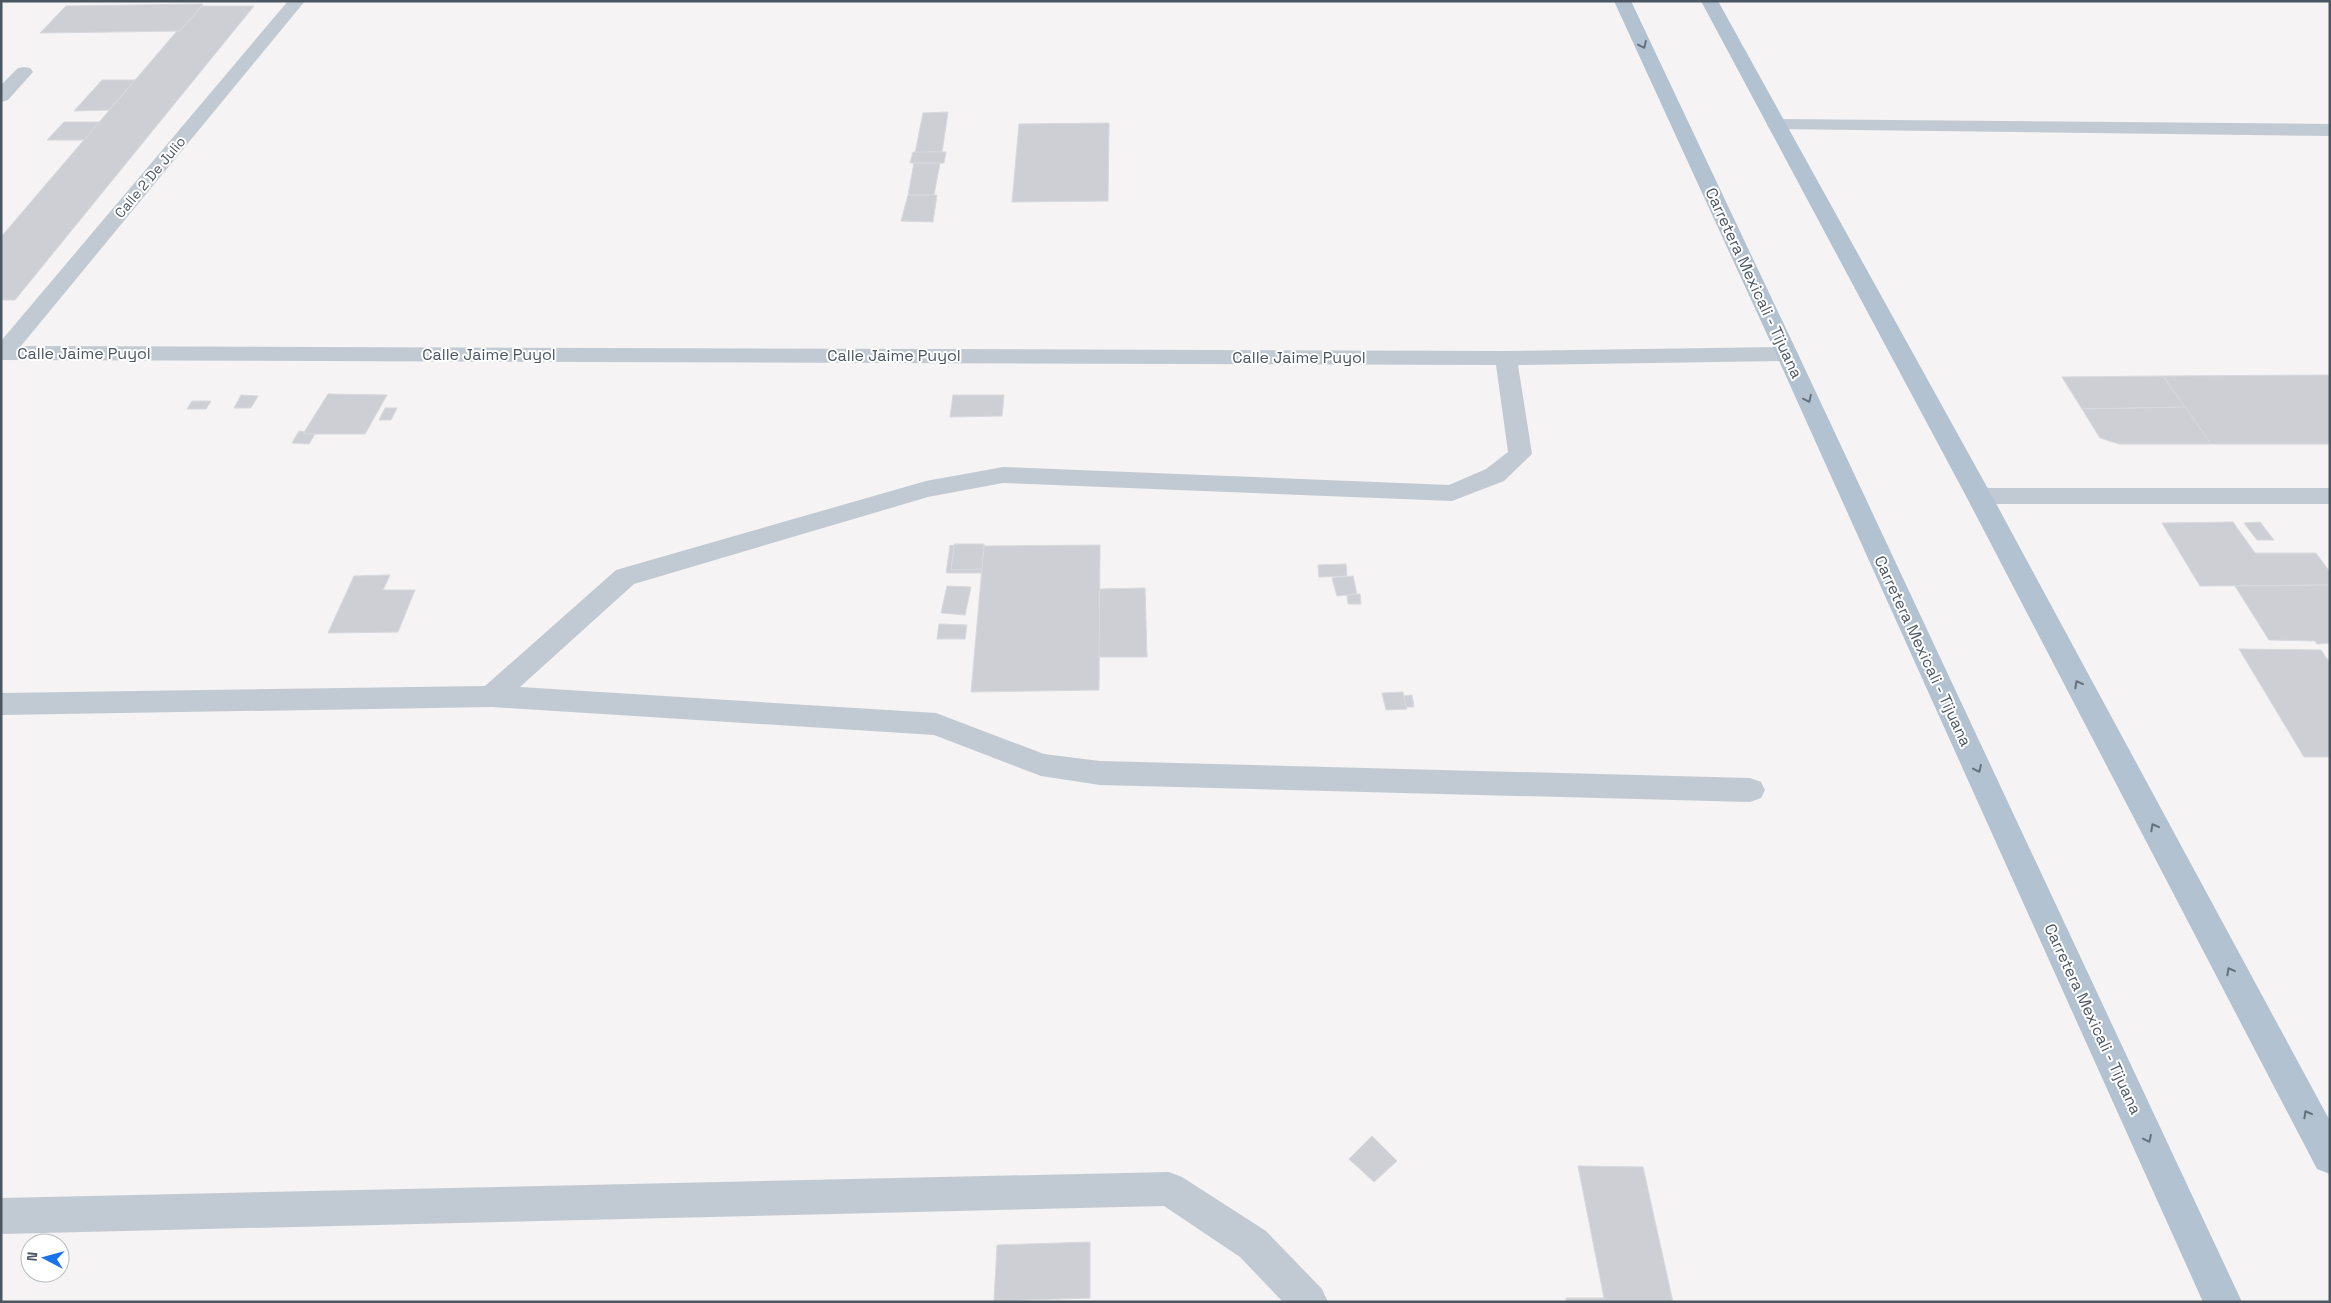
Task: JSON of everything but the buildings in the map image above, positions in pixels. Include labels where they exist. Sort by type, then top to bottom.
[{"type":"main road","name":"Carretera Mexicali - Tijuana","points":[[1622,1],[1787,354],[2223,1302]]},
{"type":"main road","points":[[1710,1],[1979,496],[2330,1157]]},
{"type":"street","name":"Calle 2 De Julio","points":[[2,353],[297,1]]},
{"type":"street","points":[[1,96],[24,72]]},
{"type":"street","points":[[1777,125],[2330,130]]},
{"type":"street","name":"Calle Jaime Puyol","points":[[2,353],[1506,358],[1787,354]]},
{"type":"street","points":[[492,696],[626,577],[926,489],[1003,475],[1452,494],[1495,475],[1520,454],[1506,358]]},
{"type":"street","points":[[1979,496],[2330,496]]},
{"type":"street","points":[[1,704],[492,696],[936,724],[1041,765],[1100,773],[1750,790]]},
{"type":"street","points":[[1,1216],[1169,1189],[1253,1244],[1309,1302]]}]
